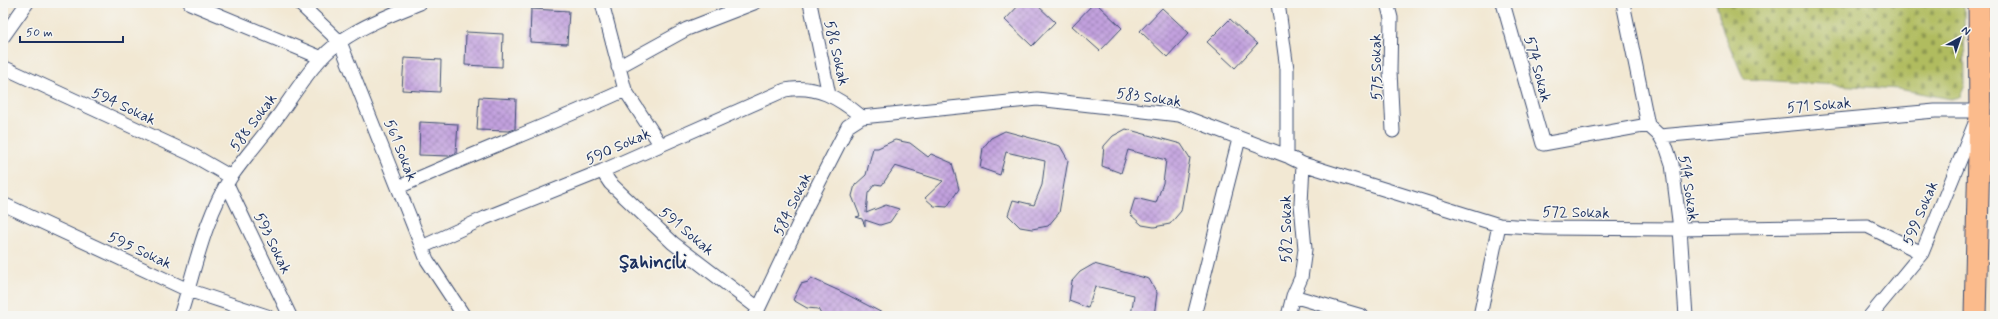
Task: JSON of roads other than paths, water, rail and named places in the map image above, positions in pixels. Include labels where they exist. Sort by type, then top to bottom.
[{"type":"highway","points":[[1975,316],[1980,111],[1979,3]]},
{"type":"street","points":[[3,37],[27,3]]},
{"type":"street","points":[[190,3],[322,58]]},
{"type":"street","name":"561 Sokak","points":[[299,3],[340,42],[427,260],[464,316]]},
{"type":"street","name":"588 Sokak","points":[[180,316],[201,242],[229,180],[269,129],[303,81],[322,58],[340,42],[371,23],[420,3]]},
{"type":"street","points":[[602,3],[625,90],[660,144]]},
{"type":"street","points":[[618,67],[687,29],[754,3]]},
{"type":"street","name":"586 Sokak","points":[[810,3],[829,95],[865,117]]},
{"type":"street","points":[[1278,3],[1287,70],[1287,156]]},
{"type":"street","name":"575 Sokak","points":[[1387,3],[1391,18],[1390,71],[1393,131]]},
{"type":"street","name":"574 Sokak","points":[[1503,3],[1543,144],[1648,125]]},
{"type":"street","points":[[1623,3],[1648,125]]},
{"type":"street","name":"594 Sokak","points":[[3,67],[191,154],[229,180]]},
{"type":"street","name":"590 Sokak","points":[[422,247],[485,218],[602,171],[660,144],[785,90],[798,87],[811,88],[829,95]]},
{"type":"street","points":[[398,187],[462,158],[566,117],[625,90]]},
{"type":"street","name":"583 Sokak","points":[[865,117],[1037,99],[1179,115],[1239,139]]},
{"type":"street","name":"571 Sokak","points":[[1660,136],[1935,111],[1980,111]]},
{"type":"street","name":"599 Sokak","points":[[1870,316],[1922,253],[1980,111]]},
{"type":"street","name":"584 Sokak","points":[[756,312],[785,256],[808,204],[848,126],[865,117]]},
{"type":"street","name":"514 Sokak","points":[[1648,125],[1660,136],[1667,149],[1672,164],[1680,229],[1686,316]]},
{"type":"street","points":[[1194,316],[1239,139]]},
{"type":"street","name":"572 Sokak","points":[[1239,139],[1287,156],[1303,164],[1499,225],[1545,228],[1680,229],[1867,226],[1922,253]]},
{"type":"street","name":"582 Sokak","points":[[1288,316],[1301,278],[1305,249],[1301,204],[1303,164]]},
{"type":"street","name":"591 Sokak","points":[[602,171],[610,183],[673,243],[756,312]]},
{"type":"street","name":"593 Sokak","points":[[229,180],[290,316]]},
{"type":"street","name":"595 Sokak","points":[[3,204],[188,290],[268,316]]},
{"type":"street","points":[[1480,316],[1499,225]]},
{"type":"street","points":[[1294,296],[1362,316]]},
{"type":"district","name":"Şahincili","points":[[653,261]]}]
